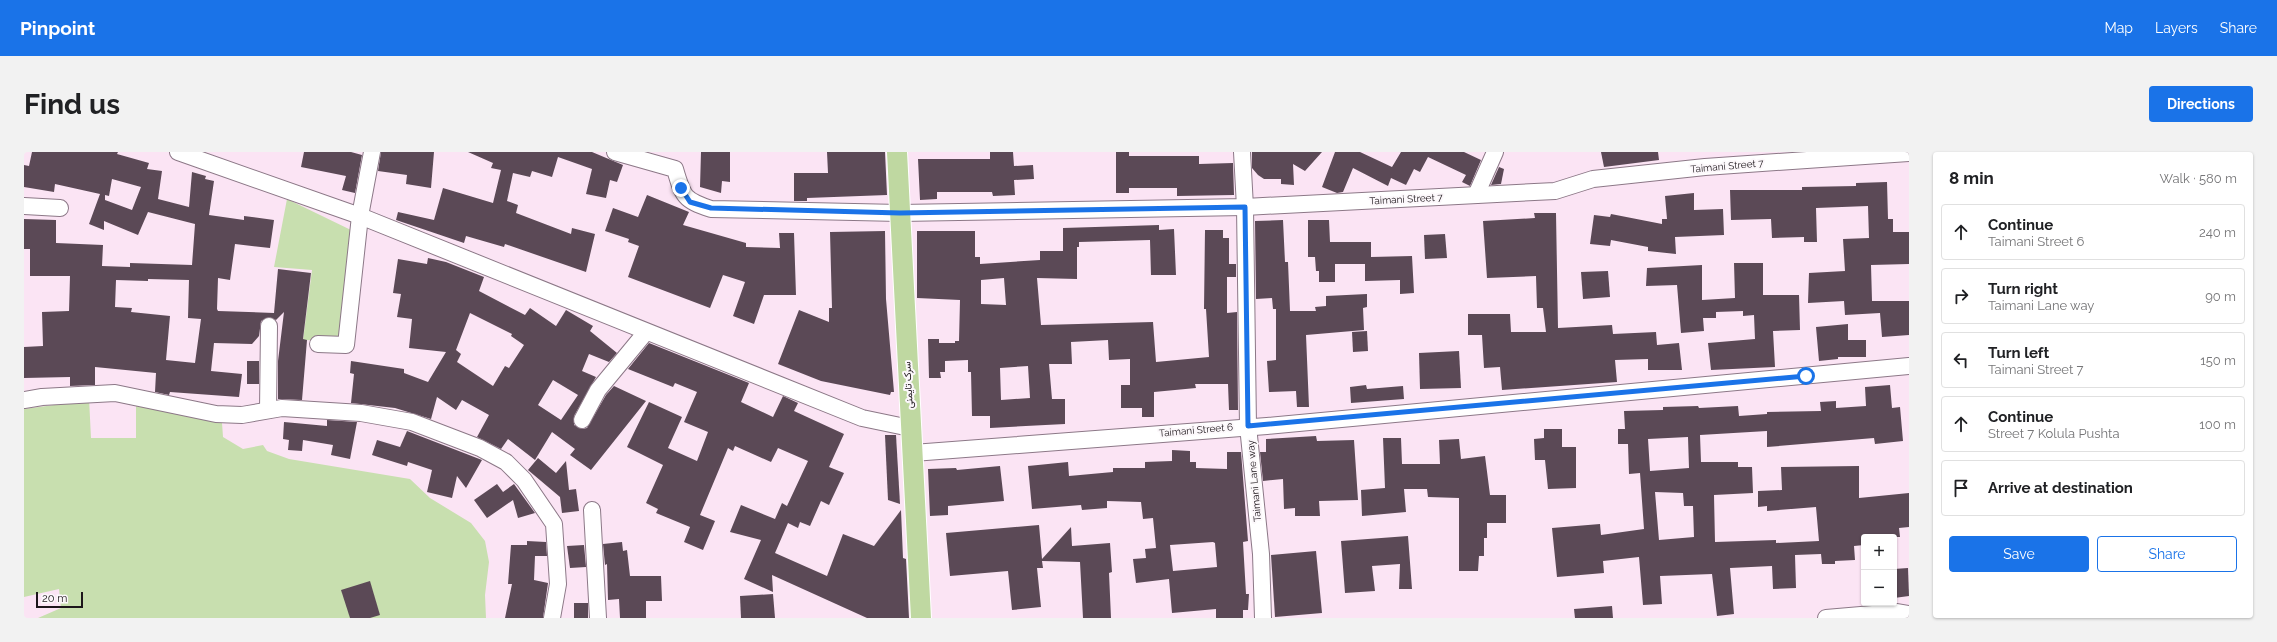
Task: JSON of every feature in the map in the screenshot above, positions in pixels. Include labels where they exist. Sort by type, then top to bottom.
[{"type":"main road","name":"سرک تایمنی","points":[[897,152],[910,428],[913,453],[921,618]]},
{"type":"street","points":[[178,152],[360,216],[862,418],[910,428]]},
{"type":"street","points":[[318,344],[346,345],[360,216],[372,152]]},
{"type":"street","name":"Taimani Street 7","points":[[615,152],[675,169],[681,188],[690,202],[711,208],[900,213],[1245,207],[1555,191],[1593,179],[1705,167],[1909,153]]},
{"type":"street","name":"Taimani Lane way","points":[[1242,152],[1245,207],[1248,426],[1260,554],[1263,618]]},
{"type":"street","points":[[1476,195],[1495,152]]},
{"type":"street","points":[[24,206],[60,208]]},
{"type":"street","points":[[268,410],[269,326]]},
{"type":"street","points":[[582,420],[598,390],[646,332]]},
{"type":"street","name":"Taimani Street 6","points":[[913,453],[1248,426],[1909,366]]},
{"type":"street","points":[[24,400],[42,397],[114,394],[216,414],[242,415],[282,408],[361,413],[412,422],[480,448],[506,462],[524,480],[554,524],[558,584],[552,618]]},
{"type":"street","points":[[592,510],[598,618]]},
{"type":"street","points":[[1826,618],[1896,612],[1909,614]]},
{"type":"green space","points":[[287,199],[353,231],[342,341],[303,340],[312,270],[274,267]]},
{"type":"green space","points":[[89,398],[91,438],[136,438],[136,406],[215,412],[222,423],[223,437],[243,449],[263,445],[267,451],[289,459],[410,479],[430,498],[471,523],[485,541],[489,562],[485,595],[486,618],[38,618],[61,608],[59,589],[24,597],[24,409],[69,403]]},
{"type":"building","points":[[32,152],[118,152],[117,154],[149,163],[147,169],[162,171],[158,199],[189,207],[192,172],[206,176],[205,179],[214,181],[209,215],[244,220],[244,216],[274,220],[270,248],[235,244],[230,280],[218,278],[217,309],[218,311],[274,313],[278,269],[311,273],[303,339],[307,340],[302,400],[278,399],[278,361],[284,312],[276,320],[269,317],[261,321],[259,336],[252,344],[214,343],[211,371],[242,374],[239,397],[170,392],[169,395],[155,392],[156,373],[95,367],[95,385],[70,386],[70,377],[24,378],[24,347],[43,346],[42,312],[69,311],[70,276],[30,276],[30,249],[24,249],[24,219],[56,220],[56,243],[103,245],[102,266],[130,267],[130,263],[192,265],[195,224],[148,212],[138,235],[104,221],[104,230],[89,224],[100,194],[55,184],[54,192],[24,187],[24,165],[29,166]],"holes":[[[112,179],[141,187],[132,210],[105,200],[105,195],[109,196]],[[148,279],[189,280],[188,318],[201,319],[195,363],[166,360],[170,316],[131,312],[132,308],[115,307],[116,280],[148,281]]]},
{"type":"building","points":[[304,152],[351,152],[362,155],[355,193],[342,190],[346,176],[301,167]]},
{"type":"building","points":[[381,152],[434,152],[431,188],[406,184],[407,175],[378,171]]},
{"type":"building","points":[[468,152],[592,152],[623,165],[617,182],[610,180],[606,198],[586,194],[592,169],[558,157],[552,177],[532,171],[530,177],[513,173],[507,201],[518,205],[516,213],[571,234],[572,228],[595,234],[586,272],[505,244],[504,247],[466,236],[464,243],[396,220],[398,212],[434,220],[443,188],[493,203],[501,170],[491,168],[493,163]]},
{"type":"building","points":[[701,152],[730,152],[730,182],[722,181],[721,193],[700,187]]},
{"type":"building","points":[[827,152],[885,152],[887,195],[807,198],[807,201],[794,201],[794,173],[828,173]]},
{"type":"building","points":[[990,152],[1013,152],[1014,166],[1033,165],[1034,179],[1014,180],[1015,195],[993,196],[992,192],[937,192],[937,199],[920,200],[918,159],[990,159]]},
{"type":"building","points":[[1116,152],[1129,152],[1129,156],[1199,156],[1199,164],[1233,163],[1234,195],[1177,196],[1177,188],[1129,188],[1129,193],[1116,193]]},
{"type":"building","points":[[1252,152],[1322,152],[1305,171],[1293,164],[1294,185],[1281,184],[1281,179],[1264,179],[1258,175],[1252,168]]},
{"type":"building","points":[[1335,152],[1360,152],[1392,167],[1401,152],[1464,152],[1481,160],[1470,186],[1462,182],[1466,175],[1428,157],[1420,172],[1414,169],[1406,185],[1391,178],[1388,186],[1353,168],[1343,192],[1337,193],[1322,187]]},
{"type":"building","points":[[1601,152],[1658,152],[1659,160],[1604,167]]},
{"type":"building","points":[[1499,167],[1504,169],[1501,184],[1491,185]]},
{"type":"building","points":[[1887,182],[1888,219],[1893,219],[1893,232],[1909,232],[1909,264],[1871,265],[1872,301],[1909,301],[1909,335],[1882,337],[1880,313],[1845,315],[1844,301],[1808,303],[1809,273],[1845,271],[1843,239],[1869,238],[1868,206],[1816,208],[1817,242],[1804,242],[1804,237],[1772,238],[1771,219],[1731,220],[1730,190],[1802,190],[1802,187],[1856,186],[1856,183]]},
{"type":"building","points":[[1694,193],[1694,210],[1723,209],[1724,235],[1675,237],[1676,254],[1648,251],[1648,247],[1611,240],[1610,246],[1590,244],[1594,215],[1610,217],[1611,214],[1662,224],[1662,219],[1667,219],[1665,196]]},
{"type":"building","points":[[647,195],[689,212],[683,225],[746,243],[746,247],[780,248],[779,233],[794,233],[796,295],[764,295],[754,324],[733,316],[745,282],[723,275],[710,308],[628,277],[639,246],[628,242],[629,239],[605,231],[613,208],[638,217]]},
{"type":"building","points":[[1534,213],[1556,213],[1558,328],[1612,325],[1613,334],[1656,332],[1657,345],[1679,343],[1682,370],[1648,370],[1648,359],[1615,360],[1617,382],[1502,390],[1500,367],[1484,368],[1482,335],[1468,335],[1468,314],[1510,314],[1511,332],[1546,332],[1543,308],[1537,308],[1536,276],[1487,278],[1483,221],[1535,218]]},
{"type":"building","points":[[1283,220],[1285,262],[1288,262],[1290,311],[1316,311],[1315,307],[1326,306],[1326,296],[1367,294],[1367,307],[1363,308],[1364,330],[1306,335],[1309,407],[1297,407],[1296,391],[1269,392],[1267,361],[1276,360],[1276,309],[1273,309],[1272,298],[1256,299],[1255,221]]},
{"type":"building","points":[[1308,220],[1329,220],[1330,242],[1371,242],[1371,257],[1412,256],[1414,293],[1400,294],[1400,280],[1365,281],[1365,264],[1335,264],[1335,282],[1319,282],[1319,271],[1316,271],[1315,257],[1308,257]]},
{"type":"building","points":[[1159,225],[1159,230],[1174,229],[1176,275],[1151,275],[1150,240],[1079,242],[1079,247],[1077,247],[1077,279],[1037,278],[1041,325],[1153,322],[1156,362],[1209,357],[1206,309],[1204,309],[1205,230],[1223,230],[1223,238],[1229,238],[1229,264],[1236,264],[1236,277],[1227,277],[1227,313],[1237,312],[1238,410],[1229,410],[1228,384],[1195,384],[1196,388],[1154,392],[1154,417],[1142,417],[1142,408],[1121,408],[1121,385],[1130,385],[1130,359],[1109,360],[1108,340],[1071,342],[1072,364],[1049,364],[1052,399],[1065,399],[1065,424],[990,428],[990,416],[972,416],[971,372],[968,372],[968,360],[945,361],[945,372],[940,372],[941,378],[929,378],[928,339],[939,339],[939,343],[955,343],[955,341],[959,341],[960,300],[917,298],[917,231],[975,231],[975,257],[980,257],[980,264],[1040,260],[1040,251],[1063,251],[1063,228]],"holes":[[[1004,278],[1006,305],[981,304],[981,280]],[[1028,366],[1030,398],[1001,400],[1000,368]]]},
{"type":"building","points":[[885,231],[886,299],[894,392],[891,392],[890,395],[821,381],[778,364],[799,310],[829,322],[829,308],[832,308],[830,232]]},
{"type":"building","points":[[1445,234],[1447,258],[1425,259],[1424,235]]},
{"type":"building","points":[[428,258],[446,262],[484,277],[479,291],[525,315],[530,308],[556,326],[566,310],[593,326],[590,331],[617,353],[609,362],[589,354],[582,371],[596,377],[574,416],[574,425],[582,429],[587,428],[606,395],[614,386],[646,401],[591,470],[570,455],[575,449],[552,432],[535,460],[508,439],[501,449],[477,437],[489,415],[462,400],[456,410],[437,397],[431,419],[395,408],[351,403],[354,374],[350,373],[351,361],[404,369],[404,373],[428,382],[446,352],[409,348],[412,319],[397,317],[401,294],[393,293],[398,259],[427,264]],"holes":[[[470,313],[512,334],[511,336],[524,345],[509,368],[505,366],[493,386],[457,362],[461,354],[456,350]],[[553,380],[578,395],[561,420],[538,405]]]},
{"type":"building","points":[[1734,263],[1763,263],[1763,295],[1799,295],[1800,330],[1773,331],[1775,367],[1711,370],[1708,343],[1755,339],[1754,315],[1743,316],[1743,311],[1716,312],[1716,318],[1703,318],[1704,331],[1681,333],[1677,285],[1646,286],[1647,268],[1702,265],[1702,300],[1735,298]]},
{"type":"building","points":[[1608,271],[1610,297],[1583,299],[1581,272]]},
{"type":"building","points":[[1848,324],[1848,340],[1866,340],[1866,357],[1838,357],[1838,359],[1819,361],[1816,327]]},
{"type":"building","points":[[1367,331],[1368,351],[1353,352],[1352,332]]},
{"type":"building","points":[[649,343],[749,383],[741,402],[773,417],[783,396],[798,403],[794,411],[844,434],[829,467],[844,473],[829,505],[821,501],[810,526],[800,522],[798,528],[788,523],[775,553],[827,576],[843,534],[874,546],[901,510],[903,558],[906,559],[909,618],[867,618],[772,575],[773,592],[744,579],[761,540],[730,532],[741,505],[775,519],[782,503],[787,506],[808,461],[778,448],[771,462],[735,446],[733,451],[728,448],[700,515],[715,521],[703,550],[684,542],[690,527],[656,513],[658,509],[646,503],[663,465],[627,447],[649,402],[682,417],[668,448],[697,461],[708,432],[684,422],[697,392],[675,383],[673,387],[628,369]]},
{"type":"building","points":[[1459,351],[1461,388],[1420,389],[1419,353]]},
{"type":"building","points":[[247,361],[259,361],[259,384],[247,384]]},
{"type":"building","points":[[1366,385],[1367,389],[1403,386],[1404,399],[1351,403],[1350,387]]},
{"type":"building","points":[[1890,385],[1892,408],[1900,407],[1903,441],[1875,444],[1874,438],[1767,447],[1767,431],[1700,435],[1701,462],[1738,462],[1738,467],[1752,467],[1753,493],[1714,495],[1715,542],[1776,540],[1776,543],[1819,541],[1816,507],[1767,511],[1767,506],[1758,507],[1758,491],[1782,490],[1781,467],[1859,466],[1859,498],[1909,493],[1909,527],[1899,528],[1900,537],[1897,537],[1897,534],[1861,534],[1861,545],[1854,546],[1855,560],[1835,561],[1835,564],[1822,564],[1821,554],[1795,555],[1796,588],[1773,589],[1772,566],[1730,568],[1734,614],[1717,616],[1712,574],[1660,576],[1662,604],[1643,605],[1639,557],[1603,561],[1604,573],[1557,577],[1552,528],[1600,524],[1601,535],[1644,529],[1640,473],[1629,474],[1628,444],[1618,444],[1618,429],[1625,429],[1624,411],[1663,410],[1663,407],[1698,406],[1699,408],[1738,406],[1739,416],[1767,414],[1767,412],[1821,411],[1820,402],[1836,401],[1836,408],[1866,406],[1865,387]],"holes":[[[1688,437],[1689,468],[1650,471],[1648,439]],[[1655,492],[1683,493],[1684,506],[1693,506],[1694,537],[1659,540]]]},
{"type":"building","points":[[327,420],[357,422],[350,459],[331,455],[333,445],[303,440],[302,451],[288,450],[289,440],[283,439],[284,422],[327,426]]},
{"type":"building","points":[[1544,429],[1562,429],[1562,447],[1576,447],[1576,488],[1548,489],[1545,460],[1535,460],[1534,439],[1544,438]]},
{"type":"building","points":[[407,431],[482,460],[466,488],[457,476],[452,498],[427,492],[432,470],[408,462],[407,466],[372,455],[377,440],[400,447]]},
{"type":"building","points":[[885,435],[896,435],[900,504],[888,500]]},
{"type":"building","points":[[1316,436],[1317,441],[1354,440],[1358,500],[1319,501],[1320,516],[1295,516],[1295,508],[1284,509],[1283,479],[1263,481],[1260,452],[1266,452],[1266,439]]},
{"type":"building","points":[[1383,438],[1401,438],[1402,464],[1440,464],[1439,440],[1459,439],[1461,459],[1485,456],[1490,495],[1506,495],[1506,523],[1487,523],[1487,538],[1484,538],[1484,556],[1479,556],[1478,571],[1459,571],[1459,498],[1428,497],[1427,489],[1404,489],[1406,512],[1362,516],[1361,490],[1385,488]]},
{"type":"building","points":[[1172,450],[1190,451],[1190,462],[1196,462],[1196,468],[1227,469],[1227,452],[1241,452],[1248,541],[1243,542],[1246,594],[1249,594],[1248,610],[1243,610],[1243,618],[1216,618],[1216,609],[1172,613],[1169,579],[1136,583],[1133,559],[1146,558],[1145,549],[1156,548],[1153,518],[1143,519],[1141,502],[1107,501],[1107,508],[1082,510],[1081,505],[1032,509],[1028,466],[1068,462],[1069,476],[1113,472],[1113,468],[1145,468],[1145,462],[1172,461]],"holes":[[[1215,543],[1217,567],[1173,571],[1170,545]]]},
{"type":"building","points":[[538,458],[556,473],[566,461],[569,490],[576,489],[579,511],[562,513],[560,497],[528,470]]},
{"type":"building","points":[[1000,466],[1004,501],[948,506],[948,515],[930,516],[928,469],[956,468],[957,470]]},
{"type":"building","points":[[497,484],[503,492],[514,484],[535,513],[518,518],[513,500],[487,518],[474,500]]},
{"type":"building","points":[[1039,525],[1042,559],[1071,527],[1072,546],[1110,543],[1112,572],[1109,573],[1111,618],[1083,618],[1080,562],[1042,561],[1043,568],[1037,568],[1041,607],[1012,610],[1008,571],[950,576],[946,533]]},
{"type":"building","points":[[1408,536],[1412,589],[1399,589],[1400,564],[1372,566],[1375,591],[1345,593],[1341,541]]},
{"type":"building","points":[[527,541],[546,542],[547,556],[535,556],[534,580],[548,583],[543,618],[505,618],[512,584],[508,584],[511,545],[527,545]]},
{"type":"building","points":[[622,542],[623,551],[627,550],[630,576],[661,576],[662,601],[646,601],[646,618],[620,618],[619,599],[608,600],[607,564],[605,565],[603,544]]},
{"type":"building","points":[[584,545],[586,567],[570,568],[567,546]]},
{"type":"building","points":[[1316,551],[1322,613],[1275,617],[1271,555]]},
{"type":"building","points":[[1908,568],[1909,596],[1897,598],[1897,569]]},
{"type":"building","points":[[370,581],[380,615],[370,618],[350,618],[341,590]]},
{"type":"building","points":[[773,594],[775,618],[741,618],[740,596]]},
{"type":"building","points":[[574,603],[588,603],[588,618],[574,618]]},
{"type":"building","points":[[1612,606],[1613,618],[1575,618],[1574,609]]},
{"type":"route","points":[[681,188],[690,202],[711,208],[900,213],[1245,207],[1248,426],[1267,426],[1806,376]]}]
